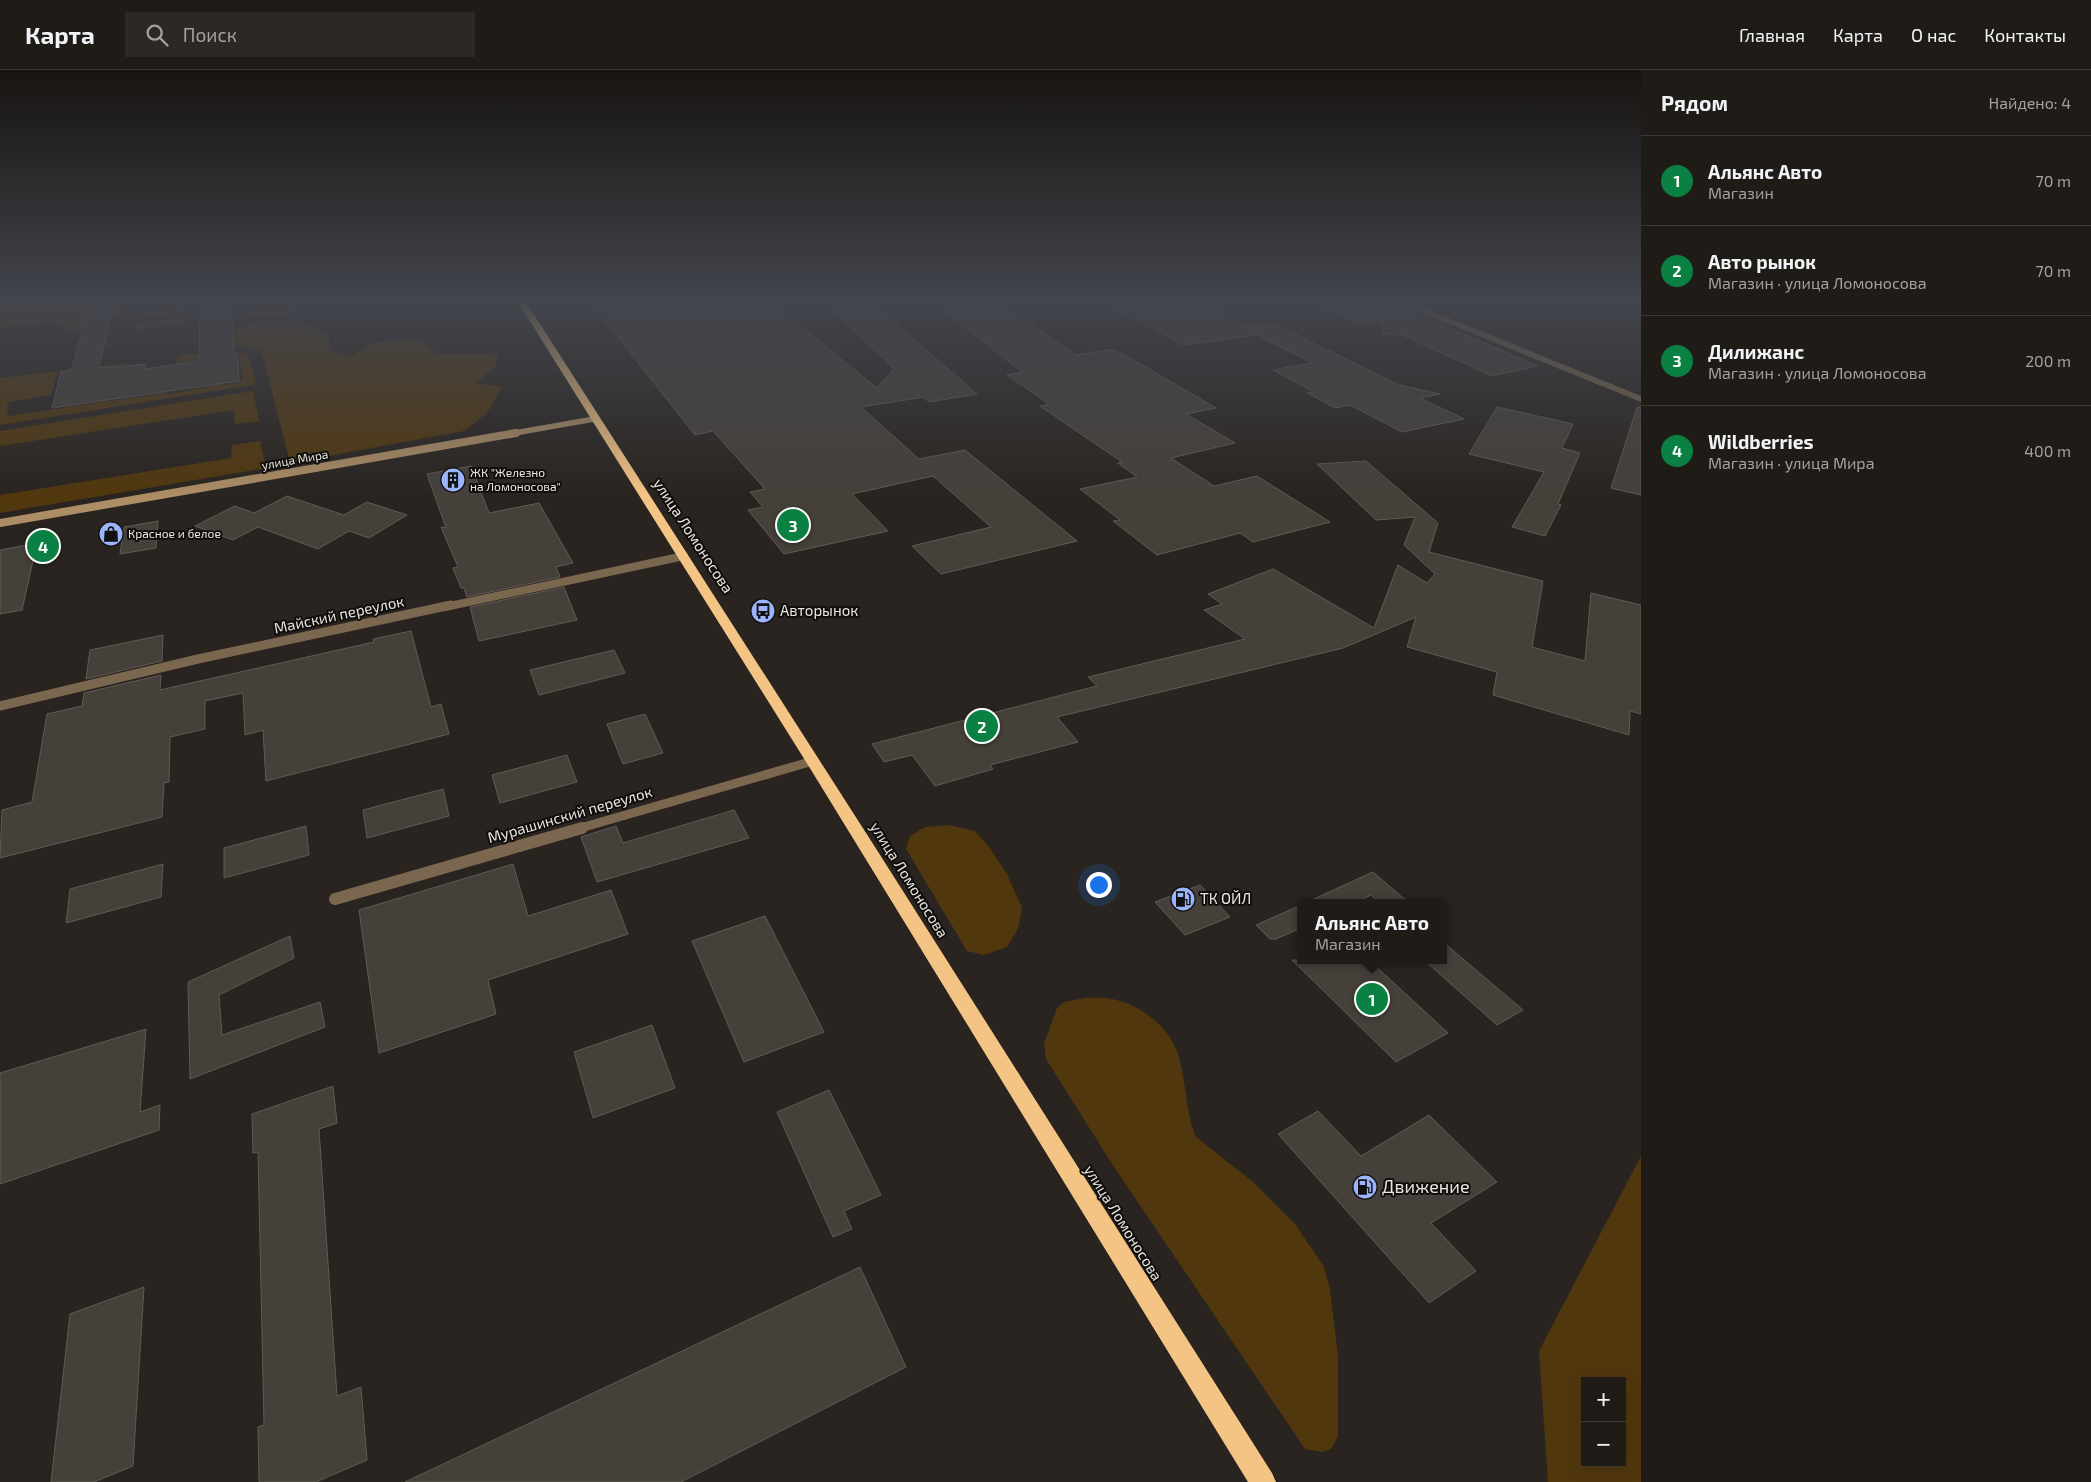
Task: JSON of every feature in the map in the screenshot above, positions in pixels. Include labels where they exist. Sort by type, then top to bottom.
[{"type":"highway","name":"улица Ломоносова","points":[[561,365],[813,760],[1263,1482]]},
{"type":"street","points":[[1559,365],[1641,398]]},
{"type":"street","name":"улица Мира","points":[[0,523],[594,419]]},
{"type":"street","name":"Майский переулок","points":[[0,706],[198,659],[684,556]]},
{"type":"street","name":"Мурашинский переулок","points":[[335,899],[813,760]]},
{"type":"shaded area","points":[[120,365],[100,368],[61,371]]},
{"type":"shaded area","points":[[241,365],[251,365],[256,382],[252,385],[0,425],[0,378],[58,371],[51,395],[9,402],[7,406],[8,416],[165,393],[170,394],[220,384],[225,385],[243,381]]},
{"type":"shaded area","points":[[265,365],[496,365],[495,368],[475,383],[502,387],[487,413],[464,431],[290,463]]},
{"type":"shaded area","points":[[253,391],[259,421],[235,424],[234,410],[0,446],[0,431]]},
{"type":"shaded area","points":[[260,441],[266,468],[0,513],[0,495],[231,458],[232,445]]},
{"type":"shaded area","points":[[949,825],[975,831],[989,847],[1007,874],[1022,908],[1018,929],[1007,947],[984,955],[967,951],[906,849],[910,836],[925,827]]},
{"type":"shaded area","points":[[1085,998],[1105,998],[1123,1002],[1143,1011],[1161,1026],[1174,1044],[1178,1054],[1190,1118],[1196,1137],[1252,1181],[1295,1224],[1324,1267],[1330,1289],[1338,1357],[1338,1436],[1331,1449],[1323,1452],[1305,1449],[1114,1167],[1046,1059],[1044,1043],[1057,1008],[1064,1002]]},
{"type":"shaded area","points":[[1641,1156],[1641,1482],[1548,1482],[1539,1351]]},
{"type":"building","points":[[72,365],[100,365],[99,368],[146,365],[145,369],[173,365],[238,365],[239,381],[52,408],[61,371],[71,370]]},
{"type":"building","points":[[640,365],[849,365],[877,388],[894,369],[890,365],[943,365],[977,394],[929,402],[924,397],[861,407],[919,459],[965,450],[1077,541],[941,574],[912,546],[991,527],[933,476],[852,494],[888,531],[784,554],[748,510],[763,507],[750,492],[765,489],[713,431],[695,435]]},
{"type":"building","points":[[1013,365],[1142,365],[1216,408],[1186,414],[1235,443],[1171,458],[1214,486],[1257,476],[1330,522],[1253,542],[1240,533],[1157,555],[1113,521],[1120,520],[1080,489],[1137,477],[1118,463],[1122,462],[1040,406],[1049,404],[1007,375],[1022,372]]},
{"type":"building","points":[[1301,365],[1358,365],[1399,385],[1440,394],[1420,398],[1464,419],[1402,432],[1350,405],[1335,408],[1307,393],[1314,392],[1273,370]]},
{"type":"building","points":[[1468,365],[1538,366],[1492,376]]},
{"type":"building","points":[[1497,407],[1573,424],[1562,448],[1580,453],[1558,504],[1561,505],[1545,536],[1512,527],[1544,472],[1469,454]]},
{"type":"building","points":[[1637,407],[1641,407],[1641,495],[1611,488]]},
{"type":"building","points":[[1366,461],[1438,523],[1429,552],[1543,581],[1532,647],[1585,661],[1591,593],[1641,605],[1641,714],[1630,711],[1629,735],[1493,695],[1497,672],[1407,647],[1416,617],[1343,648],[1057,717],[1078,742],[990,765],[993,769],[935,786],[912,755],[884,762],[872,744],[1097,686],[1088,677],[1245,639],[1204,610],[1222,604],[1208,594],[1273,569],[1374,628],[1398,565],[1427,583],[1435,574],[1404,545],[1415,517],[1376,520],[1317,464]]},
{"type":"building","points":[[471,466],[489,513],[539,503],[573,563],[556,567],[560,577],[467,597],[453,568],[458,567],[441,527],[446,528],[427,474]]},
{"type":"building","points":[[287,496],[344,515],[367,502],[407,515],[369,538],[349,531],[318,549],[258,527],[233,540],[195,526],[235,506],[254,513]]},
{"type":"building","points":[[158,521],[156,548],[120,554],[124,527]]},
{"type":"building","points":[[37,543],[22,610],[0,614],[0,550]]},
{"type":"building","points":[[564,587],[577,620],[479,641],[470,607]]},
{"type":"building","points":[[411,631],[431,707],[441,704],[449,734],[266,781],[263,730],[245,735],[243,693],[205,701],[205,729],[170,737],[169,782],[164,783],[162,817],[0,858],[2,810],[32,802],[47,714],[82,706],[84,693],[161,675],[160,690],[374,642],[373,639]]},
{"type":"building","points":[[163,635],[162,661],[86,679],[90,650]]},
{"type":"building","points":[[614,650],[625,673],[539,695],[530,670]]},
{"type":"building","points":[[645,714],[663,753],[623,764],[607,724]]},
{"type":"building","points":[[567,755],[577,782],[500,803],[492,775]]},
{"type":"building","points":[[443,789],[449,816],[367,838],[363,810]]},
{"type":"building","points":[[734,810],[749,838],[597,882],[581,837],[616,826],[623,843]]},
{"type":"building","points":[[306,826],[309,855],[224,878],[224,848]]},
{"type":"building","points":[[163,864],[161,897],[66,923],[70,889]]},
{"type":"building","points":[[513,864],[528,916],[611,890],[628,934],[488,980],[496,1014],[379,1053],[359,910]]},
{"type":"building","points":[[1373,872],[1404,899],[1376,899],[1371,895],[1363,899],[1314,899]]},
{"type":"building","points":[[1200,885],[1230,917],[1185,935],[1155,902]]},
{"type":"building","points":[[1297,907],[1297,930],[1276,939],[1270,939],[1256,925]]},
{"type":"building","points":[[765,916],[824,1032],[744,1062],[692,941]]},
{"type":"building","points":[[290,936],[294,958],[219,995],[222,1035],[320,1002],[325,1027],[190,1079],[188,982]]},
{"type":"building","points":[[1447,945],[1523,1010],[1497,1025],[1428,964],[1447,964]]},
{"type":"building","points":[[1292,960],[1297,960],[1297,964],[1373,964],[1448,1033],[1396,1062]]},
{"type":"building","points":[[652,1025],[675,1088],[593,1118],[574,1052]]},
{"type":"building","points":[[146,1029],[140,1112],[160,1105],[159,1130],[0,1184],[0,1073]]},
{"type":"building","points":[[333,1086],[337,1123],[319,1129],[337,1396],[361,1387],[367,1460],[316,1482],[259,1482],[258,1427],[264,1425],[258,1152],[253,1153],[252,1114]]},
{"type":"building","points":[[829,1090],[881,1195],[844,1211],[852,1229],[833,1237],[777,1112]]},
{"type":"building","points":[[1318,1111],[1361,1156],[1429,1115],[1497,1182],[1431,1223],[1476,1271],[1429,1303],[1278,1134]]},
{"type":"building","points":[[860,1267],[906,1367],[681,1482],[405,1482]]},
{"type":"building","points":[[144,1287],[133,1466],[94,1482],[51,1482],[70,1314]]},
{"type":"place","name":"ЖК \"Железно на Ломоносова\"","points":[[453,480]]},
{"type":"place","name":"Дилижанс","points":[[793,525]]},
{"type":"place","name":"Красное и белое","points":[[111,534]]},
{"type":"place","name":"Wildberries","points":[[43,546]]},
{"type":"place","name":"Авторынок","points":[[763,611]]},
{"type":"place","name":"Авто рынок","points":[[982,726]]},
{"type":"place","name":"ТК ОЙЛ","points":[[1183,899]]},
{"type":"place","name":"Альянс Авто","points":[[1372,999]]},
{"type":"place","name":"Движение","points":[[1365,1187]]}]
